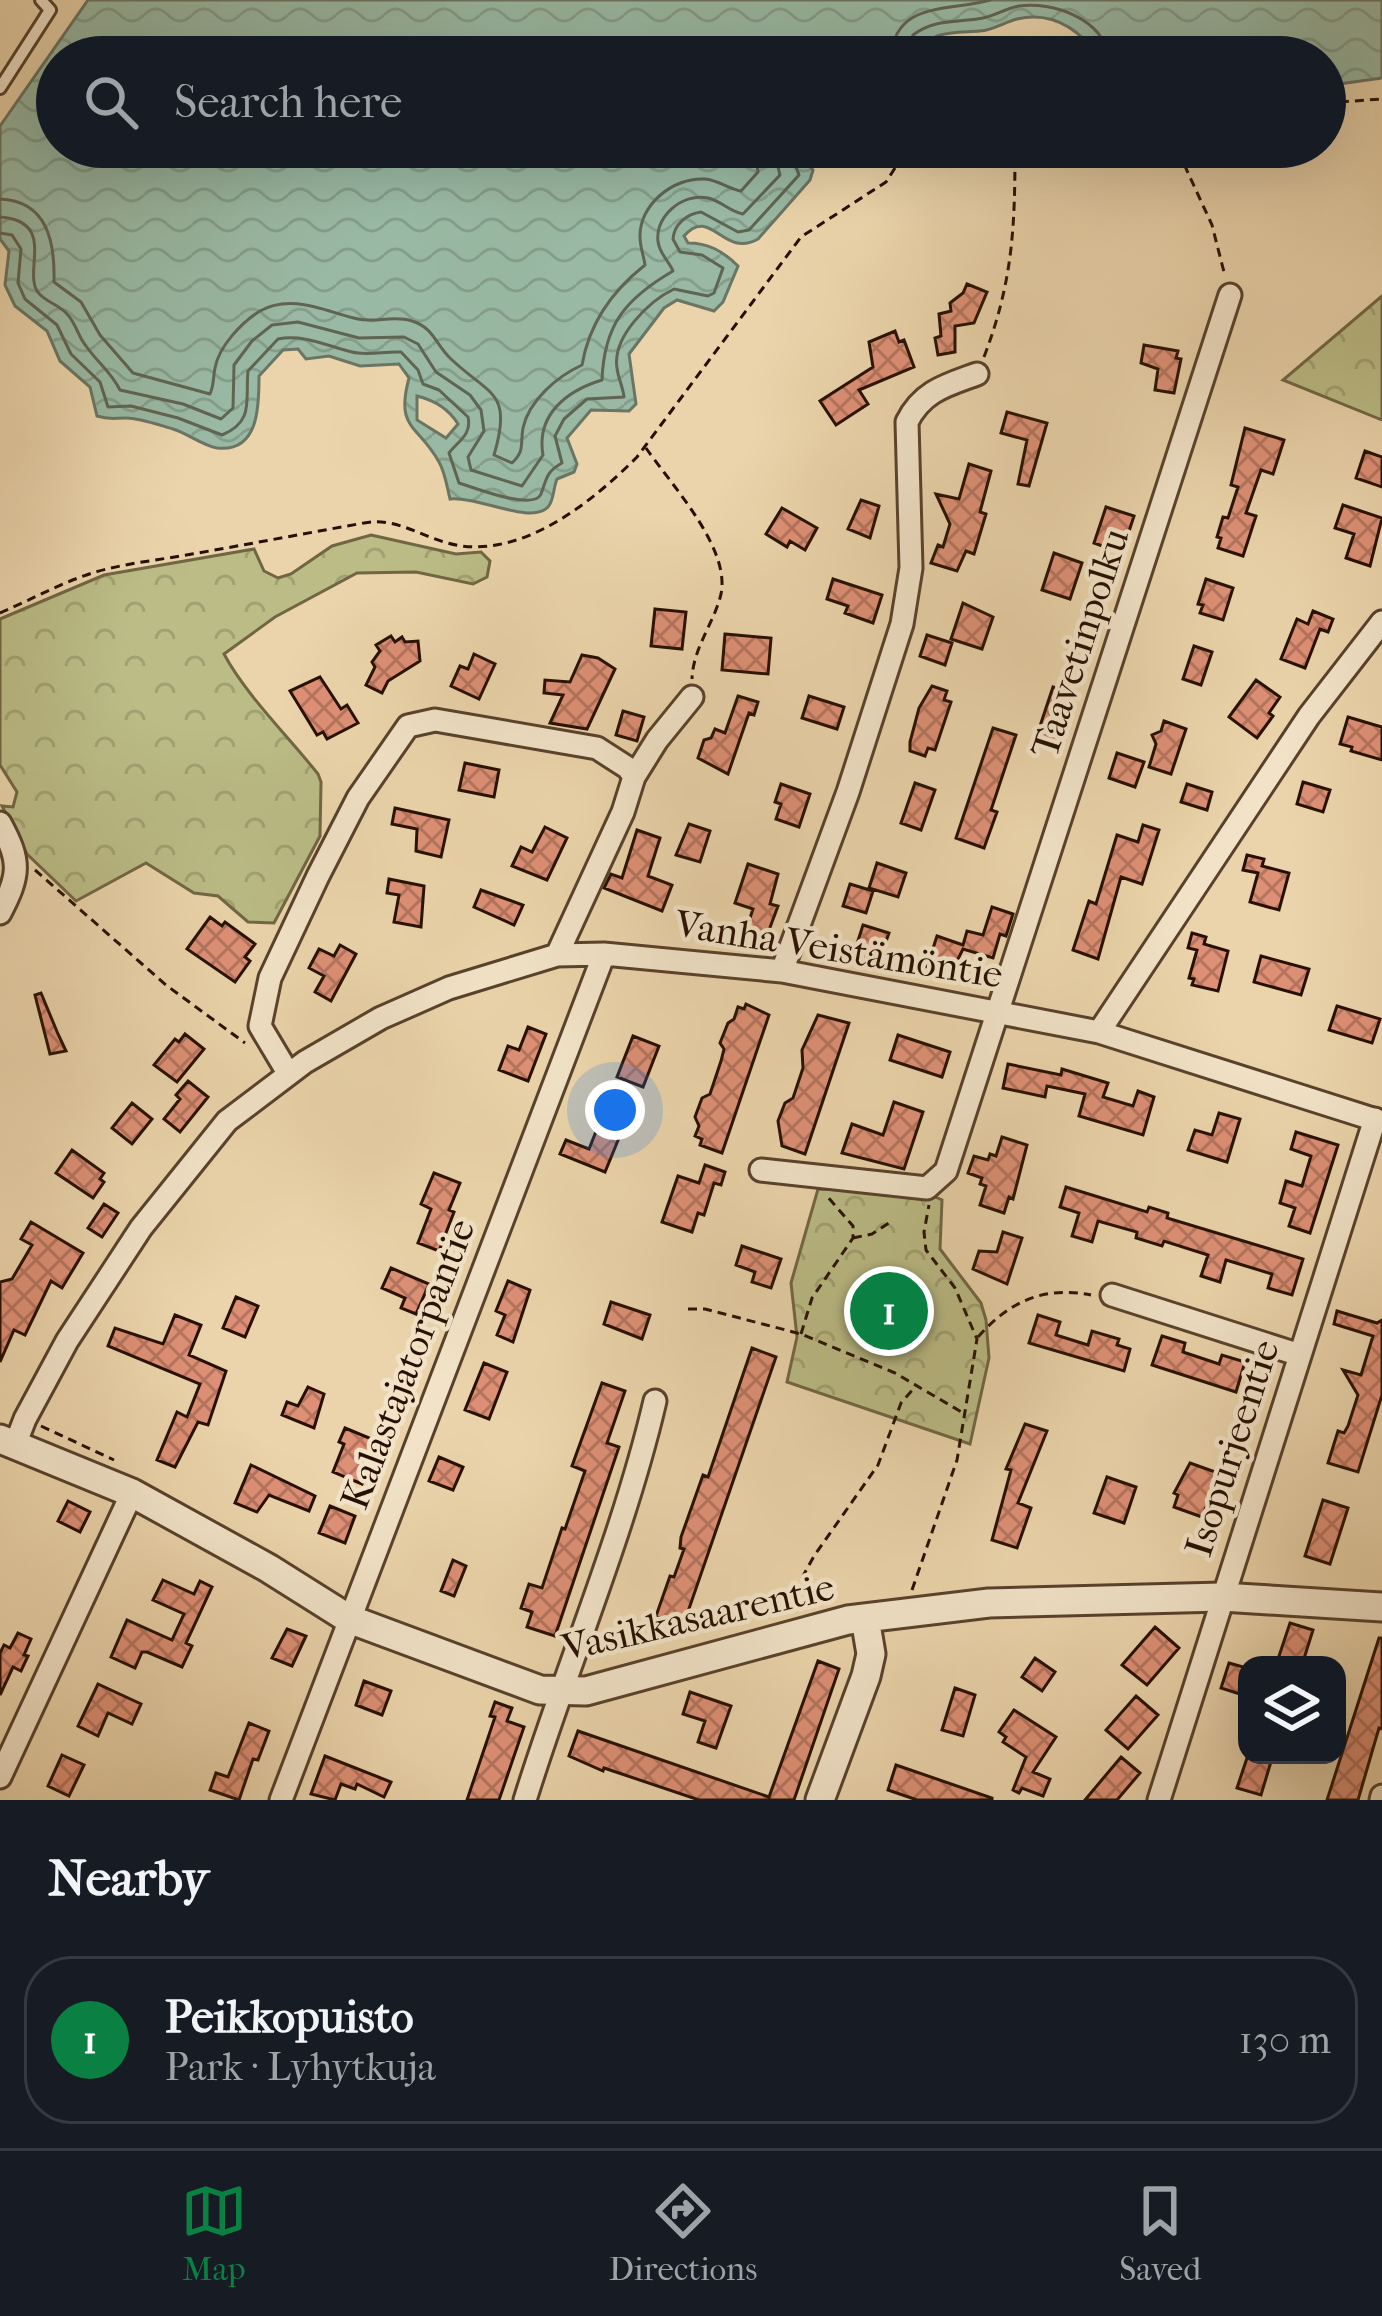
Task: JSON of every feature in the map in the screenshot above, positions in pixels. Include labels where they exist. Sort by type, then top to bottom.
[{"type":"street","name":"Taavetinpolku","points":[[927,1188],[946,1171],[955,1152],[1230,296]]},
{"type":"street","points":[[782,971],[848,792],[902,624],[911,568],[907,422],[916,404],[932,391],[977,374]]},
{"type":"street","points":[[1099,1032],[1309,716],[1382,622]]},
{"type":"street","points":[[557,955],[623,812],[634,777],[692,697]]},
{"type":"street","points":[[288,1073],[260,1026],[270,978],[358,798],[408,726],[435,720],[575,743],[597,748],[634,777]]},
{"type":"street","points":[[0,823],[16,852],[13,886],[0,913]]},
{"type":"street","name":"Vanha Veistämöntie","points":[[13,1434],[67,1341],[154,1210],[227,1121],[288,1073],[381,1018],[449,988],[557,955],[604,954],[782,971],[1099,1032],[1378,1120]]},
{"type":"street","name":"Kalastajatorpantie","points":[[281,1800],[604,954]]},
{"type":"street","name":"Isopurjeentie","points":[[1159,1800],[1378,1120]]},
{"type":"street","points":[[761,1170],[927,1188]]},
{"type":"street","points":[[1112,1295],[1300,1355]]},
{"type":"street","points":[[525,1800],[642,1458],[655,1401]]},
{"type":"street","name":"Vasikkasaarentie","points":[[13,1434],[132,1493],[349,1618],[528,1688],[586,1691],[809,1629],[989,1603],[1222,1597],[1382,1607]]},
{"type":"street","points":[[0,1777],[9,1733],[132,1493]]},
{"type":"street","points":[[820,1800],[866,1676],[871,1654],[866,1618]]},
{"type":"lane","points":[[0,88],[50,10],[41,0]]},
{"type":"path","points":[[1346,102],[1382,99]]},
{"type":"path","points":[[0,613],[107,568],[369,522],[392,523],[461,546],[526,536],[605,489],[645,446],[801,237],[886,182],[895,168]]},
{"type":"path","points":[[977,374],[1004,305],[1015,235],[1016,168]]},
{"type":"path","points":[[1189,168],[1212,225],[1230,296]]},
{"type":"path","points":[[645,446],[719,553],[722,595],[693,666],[692,697]]},
{"type":"path","points":[[16,852],[149,972],[247,1044]]},
{"type":"path","points":[[801,1334],[812,1298],[853,1238],[853,1226],[810,1175]]},
{"type":"path","points":[[910,1595],[935,1530],[966,1415],[977,1339],[956,1288],[926,1250],[923,1232],[932,1195],[927,1188]]},
{"type":"path","points":[[853,1238],[872,1234],[889,1223]]},
{"type":"path","points":[[977,1339],[1007,1309],[1044,1292],[1112,1295]]},
{"type":"path","points":[[688,1310],[705,1309],[801,1334],[916,1385],[966,1415]]},
{"type":"path","points":[[810,1611],[798,1614],[802,1578],[878,1466],[901,1403],[916,1385]]},
{"type":"path","points":[[13,1434],[124,1465]]},
{"type":"green space","points":[[1382,296],[1382,420],[1283,380]]},
{"type":"green space","points":[[371,535],[456,554],[481,552],[490,561],[487,577],[473,584],[416,572],[357,573],[275,617],[224,654],[321,782],[320,836],[274,923],[248,922],[218,896],[194,893],[146,863],[76,901],[27,854],[2,806],[13,807],[17,792],[0,765],[0,619],[104,575],[254,549],[264,571],[278,578],[332,546]]},
{"type":"green space","points":[[818,1189],[926,1193],[942,1200],[940,1249],[981,1303],[986,1320],[989,1358],[970,1444],[787,1382],[797,1337],[791,1283]]},
{"type":"water","points":[[88,0],[1382,0],[1382,78],[1346,83],[1346,36],[1080,36],[1064,24],[1030,17],[985,30],[63,36]]},
{"type":"water","points":[[36,74],[36,168],[813,170],[810,180],[758,239],[735,243],[702,226],[684,236],[688,243],[714,248],[738,266],[723,302],[714,311],[677,300],[664,308],[629,354],[636,404],[629,411],[591,410],[567,438],[577,464],[574,472],[557,479],[548,507],[529,513],[450,499],[439,462],[407,417],[409,378],[399,364],[360,366],[329,356],[306,359],[298,349],[283,350],[259,376],[257,412],[249,435],[231,447],[212,447],[143,420],[97,416],[90,387],[60,361],[47,331],[15,306],[5,285],[9,251],[0,239],[0,126]],"holes":[[[417,396],[435,403],[458,424],[446,438],[417,420]]]},
{"type":"building","points":[[967,284],[987,292],[974,323],[955,326],[955,352],[938,355],[939,314],[951,311],[950,303]]},
{"type":"building","points":[[895,331],[899,342],[904,340],[914,367],[859,390],[868,404],[836,425],[820,401],[873,367],[869,342]]},
{"type":"building","points":[[1144,345],[1178,351],[1176,358],[1181,359],[1174,393],[1155,390],[1158,369],[1141,363]]},
{"type":"building","points":[[1007,412],[1047,423],[1029,486],[1018,484],[1027,440],[1001,433]]},
{"type":"building","points":[[1245,428],[1284,440],[1273,474],[1261,470],[1246,513],[1256,516],[1243,556],[1218,548],[1221,538],[1217,537],[1238,487],[1231,485]]},
{"type":"building","points":[[1365,451],[1382,457],[1382,487],[1356,478]]},
{"type":"building","points":[[969,464],[991,471],[980,512],[986,514],[974,554],[966,551],[957,571],[931,563],[938,545],[943,547],[950,524],[936,494],[959,499]]},
{"type":"building","points":[[861,500],[879,506],[870,538],[848,529]]},
{"type":"building","points":[[1343,505],[1382,518],[1370,566],[1346,558],[1354,534],[1335,528]]},
{"type":"building","points":[[1106,507],[1134,516],[1122,553],[1094,543]]},
{"type":"building","points":[[782,508],[817,528],[805,550],[790,541],[787,547],[766,534]]},
{"type":"building","points":[[1054,553],[1082,563],[1070,599],[1042,590]]},
{"type":"building","points":[[833,579],[882,595],[873,623],[845,613],[848,606],[827,599]]},
{"type":"building","points":[[1206,579],[1233,588],[1223,620],[1200,613]]},
{"type":"building","points":[[963,603],[993,617],[982,649],[951,639]]},
{"type":"building","points":[[655,609],[686,612],[682,649],[651,646]]},
{"type":"building","points":[[1313,611],[1333,619],[1328,632],[1320,629],[1305,668],[1281,659],[1297,619],[1308,624]]},
{"type":"building","points":[[725,634],[771,638],[768,674],[722,670]]},
{"type":"building","points":[[927,635],[952,643],[945,665],[920,656]]},
{"type":"building","points":[[391,636],[395,642],[402,637],[405,642],[418,641],[420,661],[388,681],[382,693],[366,685],[380,651],[376,645]]},
{"type":"building","points":[[1194,646],[1212,652],[1201,685],[1183,679]]},
{"type":"building","points":[[474,654],[495,664],[479,699],[451,686],[460,666],[468,669]]},
{"type":"building","points":[[582,655],[615,669],[587,729],[550,723],[563,695],[544,693],[545,680],[570,682]]},
{"type":"building","points":[[320,677],[341,709],[347,705],[358,723],[327,739],[323,732],[317,735],[290,691]]},
{"type":"building","points":[[1256,680],[1280,697],[1257,738],[1229,717]]},
{"type":"building","points":[[932,686],[947,691],[944,700],[951,702],[935,750],[928,748],[925,756],[910,751],[910,742],[919,708]]},
{"type":"building","points":[[1053,687],[1075,694],[1057,748],[1035,741]]},
{"type":"building","points":[[738,696],[758,702],[754,715],[749,713],[728,774],[698,758],[704,740],[715,729],[725,733]]},
{"type":"building","points":[[809,696],[844,707],[837,729],[802,718]]},
{"type":"building","points":[[623,711],[644,717],[637,741],[616,735]]},
{"type":"building","points":[[1348,717],[1382,727],[1382,760],[1340,744]]},
{"type":"building","points":[[1164,721],[1186,729],[1171,774],[1149,767],[1156,744],[1152,735],[1161,731]]},
{"type":"building","points":[[993,728],[1016,735],[991,810],[997,812],[984,848],[956,838]]},
{"type":"building","points":[[1117,753],[1144,762],[1135,787],[1109,778]]},
{"type":"building","points":[[465,763],[499,770],[494,797],[459,790]]},
{"type":"building","points":[[1303,782],[1330,790],[1323,812],[1297,804]]},
{"type":"building","points":[[915,783],[935,790],[921,830],[901,823]]},
{"type":"building","points":[[781,784],[810,794],[799,827],[776,819]]},
{"type":"building","points":[[1187,784],[1212,792],[1207,810],[1181,802]]},
{"type":"building","points":[[395,808],[449,820],[441,857],[416,851],[417,829],[392,824]]},
{"type":"building","points":[[689,824],[710,831],[700,862],[676,855]]},
{"type":"building","points":[[1143,825],[1159,830],[1142,884],[1121,877],[1098,959],[1073,950],[1089,901],[1096,904],[1117,835],[1138,842]]},
{"type":"building","points":[[545,827],[567,838],[547,880],[512,866],[521,847],[532,852]]},
{"type":"building","points":[[637,830],[660,838],[648,876],[672,885],[662,911],[604,888],[611,874],[622,878]]},
{"type":"building","points":[[1247,855],[1264,859],[1262,866],[1289,873],[1279,910],[1250,902],[1258,873],[1243,870]]},
{"type":"building","points":[[877,863],[906,873],[898,897],[869,888]]},
{"type":"building","points":[[748,864],[778,874],[770,904],[778,906],[763,946],[743,939],[753,909],[735,903]]},
{"type":"building","points":[[389,879],[424,886],[421,927],[394,922],[399,895],[387,893]]},
{"type":"building","points":[[850,884],[873,891],[866,913],[843,906]]},
{"type":"building","points":[[481,890],[523,905],[514,925],[474,907]]},
{"type":"building","points":[[992,907],[1013,914],[993,958],[963,949],[950,975],[927,967],[937,936],[963,945],[967,931],[983,935]]},
{"type":"building","points":[[210,917],[255,944],[235,982],[187,949]]},
{"type":"building","points":[[863,925],[889,933],[877,967],[852,959]]},
{"type":"building","points":[[1192,933],[1206,937],[1204,944],[1228,951],[1218,991],[1192,985],[1194,979],[1189,978],[1197,950],[1188,948]]},
{"type":"building","points":[[340,945],[356,954],[331,1001],[315,992],[324,976],[309,968],[319,949],[334,956]]},
{"type":"building","points":[[1261,956],[1309,969],[1301,995],[1254,982]]},
{"type":"building","points":[[41,993],[66,1051],[50,1054],[35,995]]},
{"type":"building","points":[[746,1004],[769,1015],[722,1153],[700,1145],[695,1117],[702,1098],[710,1094],[728,1023],[738,1007],[744,1009]]},
{"type":"building","points":[[1337,1006],[1380,1019],[1372,1043],[1329,1030]]},
{"type":"building","points":[[818,1015],[849,1023],[805,1154],[782,1146],[778,1121],[785,1103],[793,1098],[803,1068],[802,1050]]},
{"type":"building","points":[[528,1027],[546,1034],[528,1081],[499,1070],[508,1046],[519,1050]]},
{"type":"building","points":[[185,1034],[204,1049],[177,1082],[154,1065]]},
{"type":"building","points":[[898,1035],[950,1052],[942,1077],[890,1060]]},
{"type":"building","points":[[633,1036],[659,1046],[643,1087],[617,1077]]},
{"type":"building","points":[[1008,1064],[1061,1075],[1062,1069],[1108,1083],[1103,1097],[1133,1106],[1138,1091],[1154,1097],[1143,1135],[1079,1116],[1085,1094],[1047,1086],[1045,1097],[1003,1088]]},
{"type":"building","points":[[188,1081],[208,1097],[180,1132],[164,1119]]},
{"type":"building","points":[[894,1102],[923,1112],[904,1169],[842,1153],[852,1124],[883,1135]]},
{"type":"building","points":[[132,1103],[152,1119],[132,1144],[112,1128]]},
{"type":"building","points":[[1219,1113],[1240,1119],[1227,1162],[1188,1150],[1195,1130],[1212,1135]]},
{"type":"building","points":[[599,1124],[621,1133],[605,1172],[560,1154],[566,1140],[589,1149]]},
{"type":"building","points":[[1296,1132],[1338,1145],[1310,1233],[1289,1226],[1295,1208],[1280,1203],[1286,1181],[1302,1186],[1311,1156],[1291,1149]]},
{"type":"building","points":[[1002,1137],[1027,1145],[1013,1199],[1009,1197],[1004,1213],[980,1205],[986,1186],[980,1184],[982,1178],[968,1173],[974,1156],[988,1160],[990,1154],[996,1156]]},
{"type":"building","points":[[72,1150],[104,1173],[100,1179],[104,1182],[93,1198],[56,1173]]},
{"type":"building","points":[[705,1165],[725,1172],[721,1185],[714,1183],[704,1215],[698,1213],[692,1232],[662,1222],[678,1176],[699,1183]]},
{"type":"building","points":[[434,1173],[460,1183],[439,1251],[418,1243],[431,1209],[421,1204]]},
{"type":"building","points":[[1066,1187],[1147,1212],[1149,1207],[1168,1213],[1167,1218],[1303,1259],[1292,1295],[1268,1288],[1272,1274],[1226,1260],[1220,1282],[1201,1276],[1208,1255],[1136,1238],[1137,1232],[1098,1221],[1092,1242],[1072,1236],[1079,1213],[1060,1207]]},
{"type":"building","points":[[104,1204],[118,1213],[102,1237],[88,1228]]},
{"type":"building","points":[[31,1222],[83,1253],[62,1288],[51,1281],[25,1335],[14,1330],[0,1362],[0,1282],[12,1279],[32,1245],[21,1239]]},
{"type":"building","points":[[1003,1232],[1022,1238],[1007,1284],[973,1269],[979,1251],[997,1252]]},
{"type":"building","points":[[742,1246],[781,1259],[771,1288],[752,1282],[755,1272],[736,1265]]},
{"type":"building","points":[[391,1268],[429,1284],[416,1314],[401,1308],[405,1298],[382,1288]]},
{"type":"building","points":[[508,1281],[530,1290],[513,1342],[497,1335],[505,1315],[496,1311]]},
{"type":"building","points":[[236,1297],[258,1306],[245,1337],[223,1328]]},
{"type":"building","points":[[611,1302],[650,1315],[642,1339],[604,1324]]},
{"type":"building","points":[[1337,1311],[1377,1323],[1382,1320],[1382,1395],[1358,1472],[1328,1463],[1338,1431],[1344,1433],[1348,1426],[1358,1395],[1343,1370],[1361,1375],[1373,1336],[1334,1324]]},
{"type":"building","points":[[175,1315],[201,1325],[189,1355],[226,1371],[208,1425],[198,1422],[175,1467],[157,1460],[177,1412],[187,1417],[200,1384],[108,1346],[115,1328],[163,1344]]},
{"type":"building","points":[[1038,1315],[1060,1322],[1056,1335],[1088,1345],[1092,1331],[1119,1339],[1117,1345],[1130,1349],[1124,1371],[1029,1343]]},
{"type":"building","points":[[1162,1336],[1185,1343],[1183,1352],[1219,1364],[1222,1355],[1245,1362],[1236,1392],[1152,1365]]},
{"type":"building","points":[[752,1348],[776,1357],[683,1626],[656,1616],[670,1576],[674,1577],[684,1549],[680,1548],[681,1537],[703,1475],[708,1477]]},
{"type":"building","points":[[484,1363],[507,1372],[489,1419],[465,1410]]},
{"type":"building","points":[[602,1383],[625,1391],[607,1443],[619,1447],[555,1636],[527,1627],[532,1612],[521,1608],[529,1584],[542,1588],[565,1529],[585,1471],[572,1466]]},
{"type":"building","points":[[308,1387],[324,1394],[314,1428],[282,1415],[287,1402],[298,1406]]},
{"type":"building","points":[[1025,1424],[1047,1431],[1018,1503],[1031,1508],[1017,1548],[992,1540],[1011,1470],[1006,1469]]},
{"type":"building","points":[[345,1428],[379,1442],[362,1484],[333,1472]]},
{"type":"building","points":[[439,1457],[463,1467],[453,1490],[429,1481]]},
{"type":"building","points":[[1190,1463],[1218,1473],[1211,1507],[1207,1505],[1202,1517],[1174,1507],[1178,1495],[1174,1493]]},
{"type":"building","points":[[251,1465],[315,1496],[309,1511],[269,1495],[257,1512],[235,1503]]},
{"type":"building","points":[[1107,1477],[1136,1487],[1124,1523],[1094,1513]]},
{"type":"building","points":[[1323,1500],[1348,1508],[1330,1564],[1305,1556]]},
{"type":"building","points":[[68,1501],[90,1512],[80,1532],[58,1521]]},
{"type":"building","points":[[330,1506],[355,1516],[345,1543],[319,1533]]},
{"type":"building","points":[[453,1560],[466,1566],[454,1596],[441,1591]]},
{"type":"building","points":[[163,1580],[194,1594],[200,1581],[212,1587],[186,1643],[192,1646],[182,1667],[147,1652],[142,1652],[135,1668],[111,1657],[127,1620],[172,1640],[184,1614],[153,1600]]},
{"type":"building","points":[[1290,1623],[1313,1630],[1305,1656],[1279,1656]]},
{"type":"building","points":[[1155,1627],[1179,1648],[1147,1685],[1122,1665]]},
{"type":"building","points":[[287,1629],[306,1636],[292,1666],[272,1658]]},
{"type":"building","points":[[18,1633],[31,1639],[24,1655],[28,1656],[21,1671],[13,1667],[0,1695],[0,1653],[4,1645],[10,1648]]},
{"type":"building","points":[[1382,1638],[1382,1729],[1358,1800],[1327,1800],[1339,1764],[1346,1764],[1346,1741]]},
{"type":"building","points":[[1035,1658],[1055,1672],[1042,1691],[1022,1677]]},
{"type":"building","points":[[818,1661],[839,1669],[794,1800],[699,1800],[569,1756],[578,1731],[769,1797]]},
{"type":"building","points":[[1229,1663],[1238,1666],[1238,1693],[1221,1688]]},
{"type":"building","points":[[364,1681],[391,1691],[382,1715],[356,1705]]},
{"type":"building","points":[[98,1684],[141,1704],[132,1724],[108,1713],[98,1736],[78,1726]]},
{"type":"building","points":[[955,1688],[975,1695],[963,1736],[942,1730]]},
{"type":"building","points":[[690,1692],[731,1706],[716,1748],[698,1742],[705,1721],[683,1714]]},
{"type":"building","points":[[1136,1696],[1158,1715],[1128,1749],[1106,1730]]},
{"type":"building","points":[[495,1702],[512,1708],[507,1721],[524,1727],[499,1800],[467,1800],[495,1717],[490,1716]]},
{"type":"building","points":[[1014,1710],[1056,1737],[1033,1772],[1050,1779],[1043,1796],[1022,1788],[1019,1793],[1013,1790],[1026,1757],[1003,1742],[1006,1737],[999,1732]]},
{"type":"building","points":[[249,1723],[269,1731],[239,1800],[210,1790],[216,1773],[228,1777]]},
{"type":"building","points":[[62,1755],[84,1765],[69,1796],[48,1786]]},
{"type":"building","points":[[325,1756],[391,1782],[384,1797],[357,1784],[355,1789],[341,1784],[335,1800],[311,1794]]},
{"type":"building","points":[[1121,1757],[1140,1773],[1117,1800],[1085,1800]]},
{"type":"building","points":[[1245,1764],[1270,1764],[1261,1795],[1237,1788]]},
{"type":"building","points":[[896,1765],[992,1800],[917,1800],[888,1790]]},
{"type":"place","name":"Peikkopuisto","points":[[889,1311]]}]
